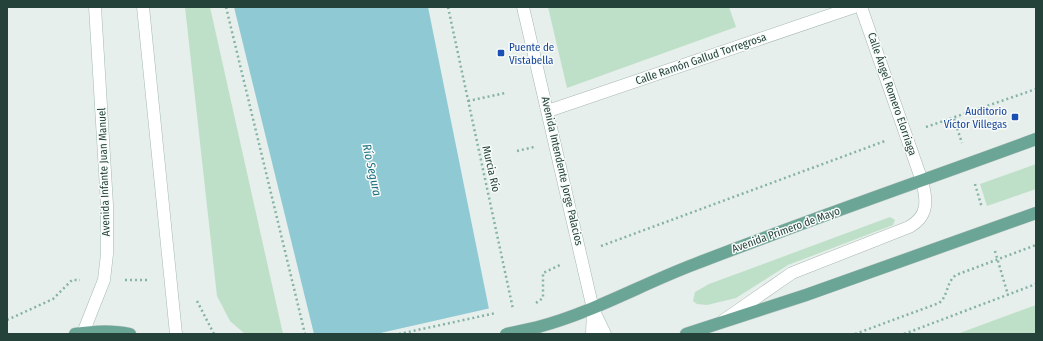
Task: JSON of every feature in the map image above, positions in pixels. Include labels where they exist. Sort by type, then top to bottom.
[{"type":"main road","name":"Avenida Infante Juan Manuel","points":[[79,333],[104,280],[107,254],[107,205],[95,7]]},
{"type":"main road","points":[[142,7],[176,334]]},
{"type":"main road","name":"Avenida Intendente Jorge Palacios","points":[[523,7],[593,309],[605,334]]},
{"type":"main road","name":"Calle Ramón Gallud Torregrosa","points":[[548,111],[854,7]]},
{"type":"main road","name":"Calle Ángel Romero Elorriaga","points":[[720,323],[792,273],[915,223],[922,218],[926,205],[922,180],[861,7]]},
{"type":"main road","name":"Avenida Primero de Mayo","points":[[506,334],[555,323],[593,309],[683,268],[1036,139]]},
{"type":"main road","points":[[686,334],[806,295],[1036,213]]},
{"type":"main road","points":[[592,334],[593,309]]},
{"type":"main road","points":[[79,333],[117,331],[130,334]]},
{"type":"path","points":[[226,7],[305,334]]},
{"type":"path","name":"Murcia Río","points":[[448,7],[514,312]]},
{"type":"path","points":[[534,304],[543,298],[543,273],[623,237],[906,133],[954,119],[1036,89]]},
{"type":"path","points":[[468,101],[505,93]]},
{"type":"path","points":[[855,334],[939,303],[943,299],[950,282],[956,275],[1036,245]]},
{"type":"path","points":[[904,334],[1036,284]]},
{"type":"path","points":[[511,309],[518,308]]},
{"type":"path","points":[[399,334],[504,311]]},
{"type":"green space","points":[[185,7],[210,7],[283,334],[245,334],[230,321],[217,296]]},
{"type":"green space","points":[[548,7],[729,7],[736,27],[567,88]]},
{"type":"green space","points":[[1036,164],[1036,189],[987,206],[980,184]]},
{"type":"green space","points":[[890,217],[895,220],[893,225],[788,265],[736,298],[707,305],[697,304],[693,301],[695,292],[709,284]]},
{"type":"green space","points":[[1036,305],[1036,334],[957,334]]},
{"type":"water","name":"Río Segura","points":[[234,7],[428,7],[494,334],[314,334]]},
{"type":"pier","points":[[491,308],[496,334],[376,334]]},
{"type":"place","name":"Puente de Vistabella","points":[[501,53]]},
{"type":"place","name":"Auditorio Víctor Villegas","points":[[1015,117]]}]
